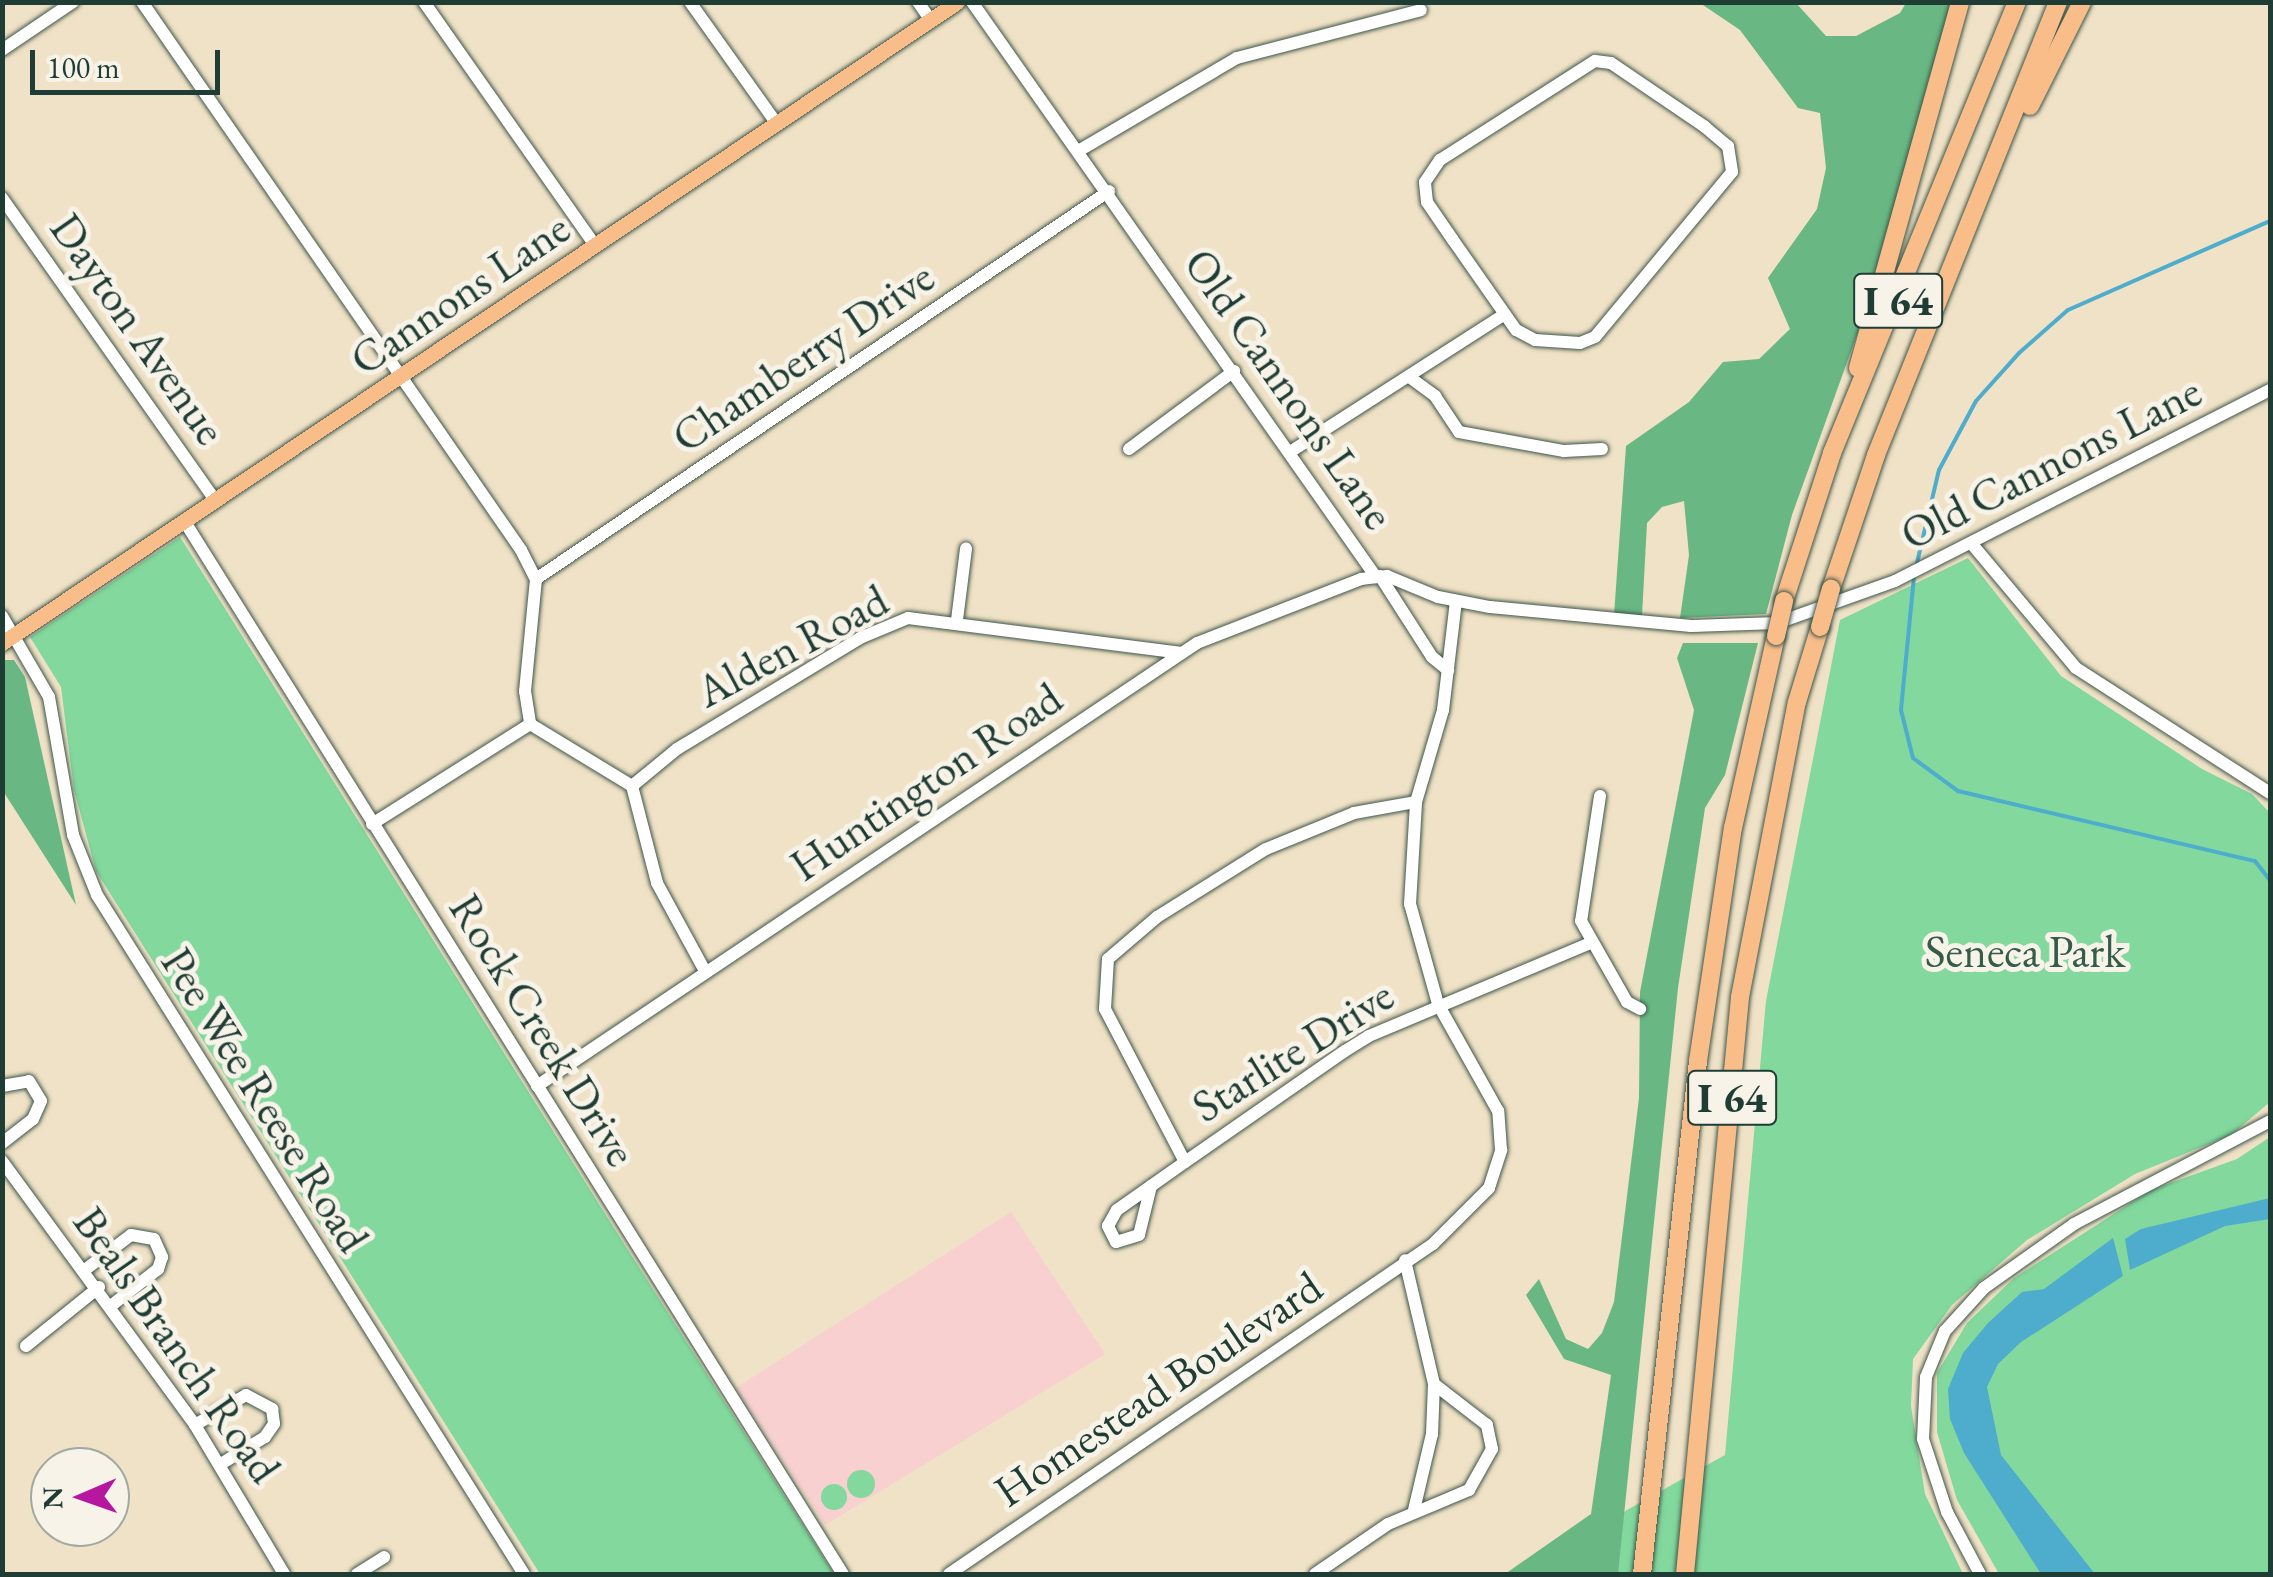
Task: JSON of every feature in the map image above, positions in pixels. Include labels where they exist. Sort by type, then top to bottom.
[{"type":"highway","points":[[1832,453],[1960,2]]},
{"type":"highway","name":"I 64","points":[[1642,1574],[1701,1041],[1733,828],[1784,601],[1832,453],[2017,2]]},
{"type":"highway","name":"I 64","points":[[1685,1574],[1740,997],[1797,702],[1876,456],[1981,205],[2058,2]]},
{"type":"highway","points":[[1981,205],[2082,2]]},
{"type":"main road","name":"Cannons Lane","points":[[9,638],[406,376],[957,2]]},
{"type":"street","points":[[2,50],[72,2]]},
{"type":"street","points":[[142,2],[406,376],[536,579],[526,691],[530,724]]},
{"type":"street","points":[[424,2],[596,247]]},
{"type":"street","points":[[690,2],[777,124]]},
{"type":"street","points":[[918,2],[930,19]]},
{"type":"street","name":"Old Cannons Lane","points":[[972,2],[1378,577],[1456,601],[1690,626],[1766,624],[1821,612],[1936,561],[2270,390]]},
{"type":"street","points":[[1080,150],[1237,58],[1421,10]]},
{"type":"street","points":[[1602,60],[1728,146],[1734,162],[1729,178],[1595,337],[1580,343],[1535,340],[1505,314],[1427,202],[1425,182],[1440,160],[1581,67],[1602,60]]},
{"type":"street","name":"Chamberry Drive","points":[[536,579],[1109,191]]},
{"type":"street","name":"Dayton Avenue","points":[[2,198],[216,501]]},
{"type":"street","points":[[1290,452],[1412,380],[1505,314]]},
{"type":"street","points":[[1129,449],[1234,371]]},
{"type":"street","points":[[1412,380],[1435,396],[1459,432],[1564,450],[1602,449]]},
{"type":"street","name":"Rock Creek Drive","points":[[185,522],[843,1574]]},
{"type":"street","points":[[1972,543],[2013,601],[2076,668],[2134,712],[2270,793]]},
{"type":"street","points":[[957,620],[966,549]]},
{"type":"street","points":[[1378,577],[1432,657],[1448,670]]},
{"type":"street","name":"Huntington Road","points":[[537,1086],[1180,653],[1378,577]]},
{"type":"street","name":"Homestead Boulevard","points":[[949,1574],[1405,1260],[1473,1209],[1489,1188],[1501,1150],[1493,1099],[1438,1004],[1410,904],[1416,802],[1444,710],[1456,601]]},
{"type":"street","name":"Pee Wee Reese Road","points":[[2,616],[9,638],[48,697],[73,836],[97,895],[524,1574]]},
{"type":"street","name":"Alden Road","points":[[632,786],[667,756],[860,638],[908,618],[957,620],[1180,653]]},
{"type":"street","points":[[372,824],[530,724]]},
{"type":"street","points":[[530,724],[632,786],[658,882],[706,973]]},
{"type":"street","points":[[1600,796],[1581,921],[1590,943],[1627,1002],[1640,1009]]},
{"type":"street","points":[[1185,1162],[1105,1009],[1108,960],[1157,917],[1266,849],[1354,813],[1416,802]]},
{"type":"street","name":"Starlite Drive","points":[[1151,1186],[1368,1036],[1590,943]]},
{"type":"street","points":[[2,1086],[29,1081],[41,1101],[33,1119],[2,1143]]},
{"type":"street","points":[[1980,1574],[1947,1512],[1923,1439],[1926,1377],[1946,1331],[1984,1288],[2074,1224],[2270,1121]]},
{"type":"street","name":"Beals Branch Road","points":[[2,1161],[99,1286],[196,1425],[284,1574]]},
{"type":"street","points":[[86,1269],[131,1235],[154,1239],[162,1258],[158,1269],[112,1304]]},
{"type":"street","points":[[1405,1260],[1434,1384],[1432,1434],[1414,1510]]},
{"type":"street","points":[[26,1346],[99,1286]]},
{"type":"street","points":[[1315,1574],[1414,1510],[1469,1490],[1492,1449],[1487,1425],[1434,1384]]},
{"type":"street","points":[[196,1425],[246,1395],[272,1409],[274,1424],[265,1438],[221,1464]]},
{"type":"street","points":[[357,1574],[384,1557]]},
{"type":"shaded area","points":[[1011,1212],[1105,1354],[825,1525],[736,1388]]},
{"type":"green space","points":[[1700,3],[1796,3],[1826,36],[1856,36],[1900,13],[1906,3],[1952,3],[1881,268],[1792,515],[1766,614],[1680,618],[1689,555],[1684,501],[1662,507],[1647,523],[1642,616],[1614,615],[1626,446],[1689,402],[1723,362],[1759,359],[1790,329],[1768,278],[1817,209],[1826,168],[1820,113],[1798,108],[1740,30]]},
{"type":"green space","points":[[180,537],[834,1574],[540,1574],[96,871],[74,790],[61,687],[30,637]]},
{"type":"green space","name":"Seneca Park","points":[[1968,558],[2061,676],[2202,769],[2252,794],[2270,813],[2270,1102],[2231,1135],[2135,1174],[2027,1240],[1952,1305],[1913,1359],[1911,1406],[1925,1494],[1963,1574],[1535,1574],[1627,1510],[1725,1455],[1766,1001],[1840,620]]},
{"type":"green space","points":[[1683,643],[1758,643],[1725,775],[1705,808],[1678,988],[1618,1574],[1505,1574],[1591,1514],[1611,1375],[1564,1359],[1526,1295],[1539,1279],[1566,1339],[1588,1349],[1602,1333],[1614,1302],[1639,1098],[1640,992],[1694,710],[1677,658]]},
{"type":"green space","points":[[2,660],[14,660],[25,677],[76,905],[3,791]]},
{"type":"green space","points":[[2270,1137],[2270,1574],[1999,1574],[1957,1500],[1937,1432],[1937,1373],[1967,1323],[2014,1278],[2151,1190],[2237,1159]]},
{"type":"green space","points":[[861,1470],[871,1474],[875,1484],[871,1494],[861,1498],[851,1494],[847,1484],[851,1474]]},
{"type":"green space","points":[[834,1484],[843,1488],[847,1497],[843,1506],[834,1510],[825,1506],[821,1497],[825,1488]]},
{"type":"water","points":[[2270,1198],[2270,1219],[2225,1226],[2130,1270],[2125,1239],[2141,1229]]},
{"type":"water","points":[[2113,1238],[2123,1276],[2021,1342],[1998,1364],[1987,1387],[2001,1455],[2095,1574],[2041,1574],[1964,1453],[1950,1419],[1948,1389],[1963,1353],[1988,1323],[2022,1292],[2044,1289]]},
{"type":"waterway","points":[[1916,567],[1939,470],[1976,401],[2019,353],[2068,310],[2270,221]]},
{"type":"waterway","points":[[1914,577],[1901,710],[1913,758],[1958,791],[2255,861],[2270,880]]}]
